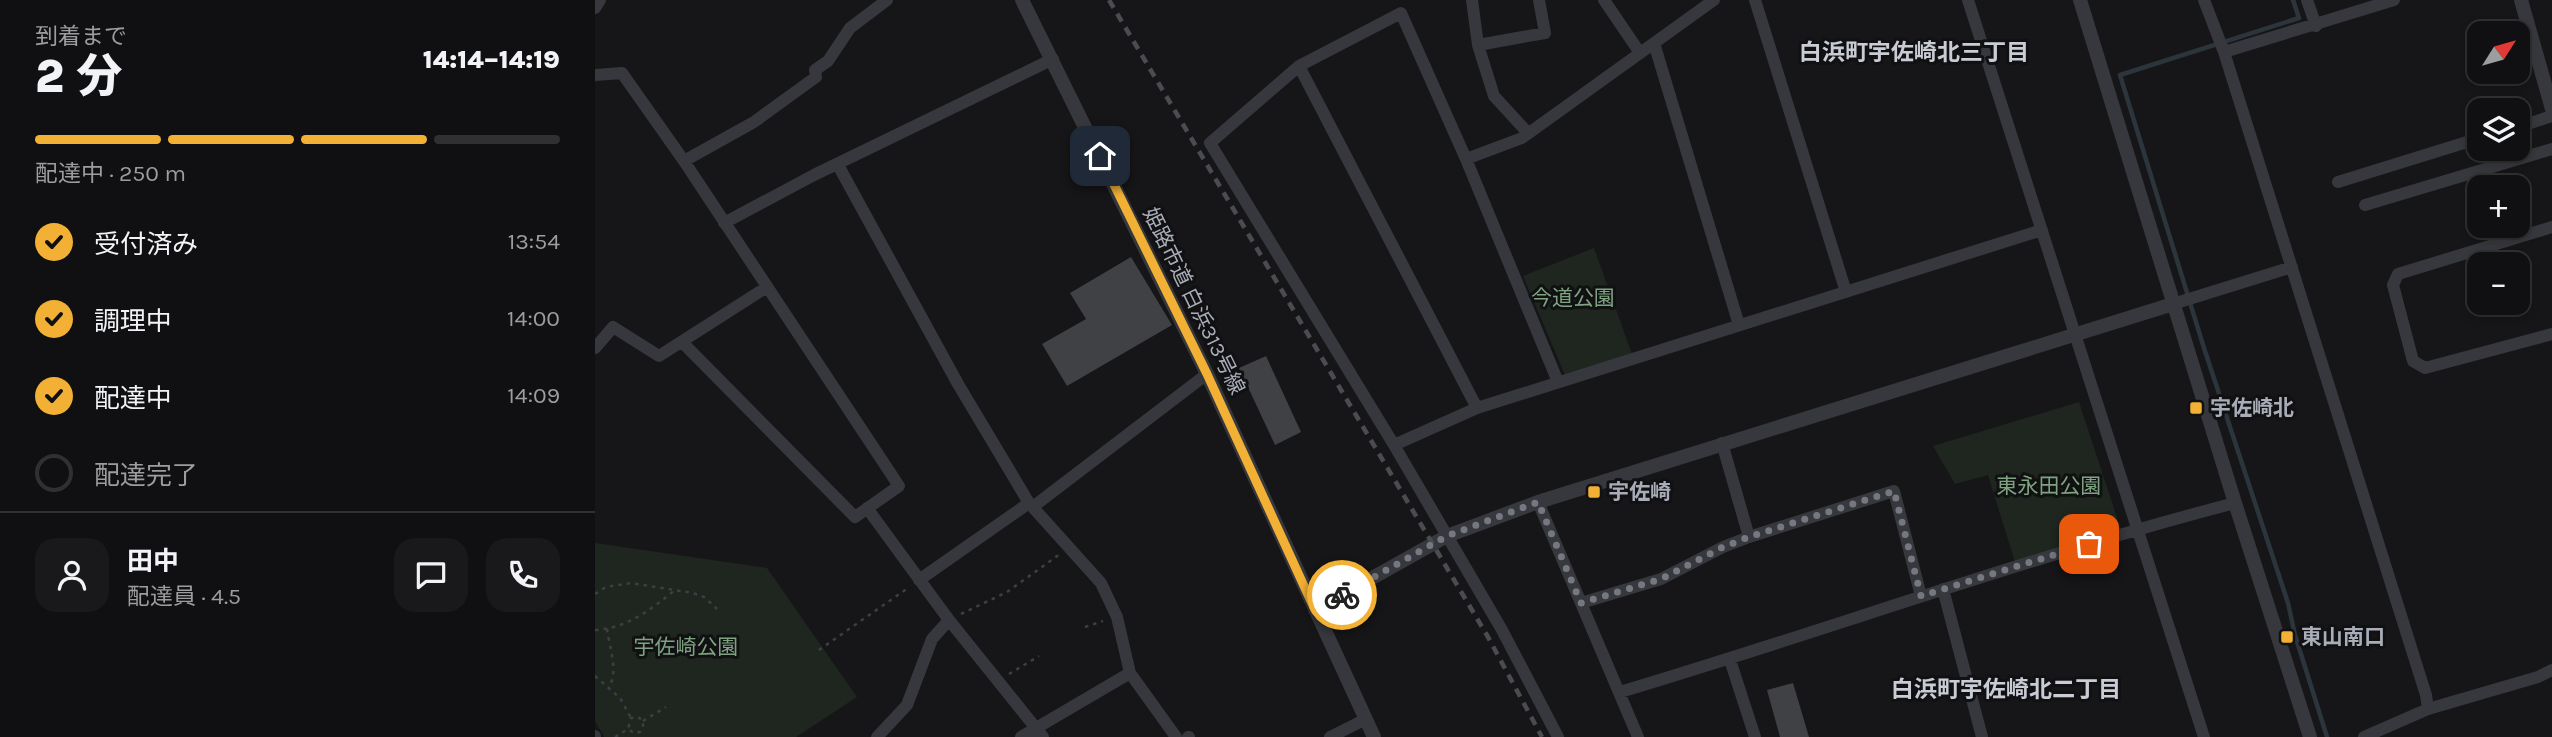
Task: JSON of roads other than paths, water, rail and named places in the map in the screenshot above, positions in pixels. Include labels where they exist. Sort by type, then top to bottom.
[{"type":"street","points":[[595,8],[600,0]]},
{"type":"street","points":[[684,162],[754,122],[816,77],[815,70],[828,61],[850,28],[887,0]]},
{"type":"street","name":"姫路市道 白浜313号線","points":[[1022,0],[1207,374],[1374,737]]},
{"type":"street","points":[[1472,0],[1478,44],[1494,96],[1528,133]]},
{"type":"street","points":[[1478,44],[1545,33],[1539,0]]},
{"type":"street","points":[[1604,0],[1640,52]]},
{"type":"street","points":[[1466,159],[1522,138],[1714,0]]},
{"type":"street","points":[[1755,0],[1846,292]]},
{"type":"street","points":[[1968,0],[2204,737]]},
{"type":"street","points":[[2080,0],[2310,737]]},
{"type":"street","points":[[2204,0],[2224,52],[2292,267],[2426,695],[2428,709]]},
{"type":"street","points":[[2307,0],[2316,26]]},
{"type":"street","points":[[2224,52],[2394,0]]},
{"type":"street","points":[[2521,0],[2552,109]]},
{"type":"street","points":[[1558,382],[1466,159],[1401,13],[1299,66],[1210,143],[1394,445],[1502,630],[1558,737]]},
{"type":"street","points":[[1654,43],[1739,325]]},
{"type":"street","points":[[724,223],[814,175],[1053,59]]},
{"type":"street","points":[[1299,66],[1477,408]]},
{"type":"street","points":[[595,75],[622,73],[899,486],[855,517],[682,342]]},
{"type":"street","points":[[2530,123],[2552,116]]},
{"type":"street","points":[[2338,182],[2467,142]]},
{"type":"street","points":[[2365,205],[2552,149]]},
{"type":"street","points":[[838,165],[958,384],[1031,504],[1101,583],[1117,617],[1130,673],[1176,737]]},
{"type":"street","points":[[2552,227],[2398,274],[2392,285],[2413,361],[2425,368],[2552,334]]},
{"type":"street","points":[[1394,445],[1477,408],[2042,230]]},
{"type":"street","points":[[1315,610],[1447,536],[1538,502],[2292,267]]},
{"type":"street","points":[[595,348],[613,327],[659,356],[767,287]]},
{"type":"street","points":[[919,580],[1031,504],[1207,374]]},
{"type":"street","points":[[1722,443],[1749,537]]},
{"type":"street","points":[[1581,603],[1661,579],[1723,547],[1749,537],[1894,491],[1921,596]]},
{"type":"street","points":[[1538,502],[1638,737]]},
{"type":"street","points":[[1620,692],[1730,660],[2137,528],[2235,503]]},
{"type":"street","points":[[867,508],[949,620],[1039,732]]},
{"type":"street","points":[[1943,589],[1982,737]]},
{"type":"street","points":[[880,736],[907,705],[932,639],[949,620]]},
{"type":"street","points":[[1730,660],[1755,737]]},
{"type":"street","points":[[2364,737],[2428,709],[2538,677],[2552,670]]},
{"type":"street","points":[[1021,737],[1039,732],[1130,673]]},
{"type":"street","points":[[1330,737],[1366,719]]},
{"type":"waterway","points":[[2293,0],[2299,18],[2120,75],[2204,348],[2288,603],[2295,635],[2327,737]]},
{"type":"railway","points":[[1109,0],[1488,637],[1542,737]]},
{"type":"place","name":"宇佐崎北","points":[[2196,408]]},
{"type":"place","name":"宇佐崎","points":[[1594,492]]},
{"type":"place","name":"東山南口","points":[[2287,637]]},
{"type":"district","name":"白浜町宇佐崎北三丁目","points":[[1914,52]]},
{"type":"district","name":"白浜町宇佐崎北二丁目","points":[[2006,689]]},
{"type":"park label","name":"今道公園","points":[[1573,298]]},
{"type":"park label","name":"東永田公園","points":[[2049,486]]},
{"type":"park label","name":"宇佐崎公園","points":[[686,647]]}]
